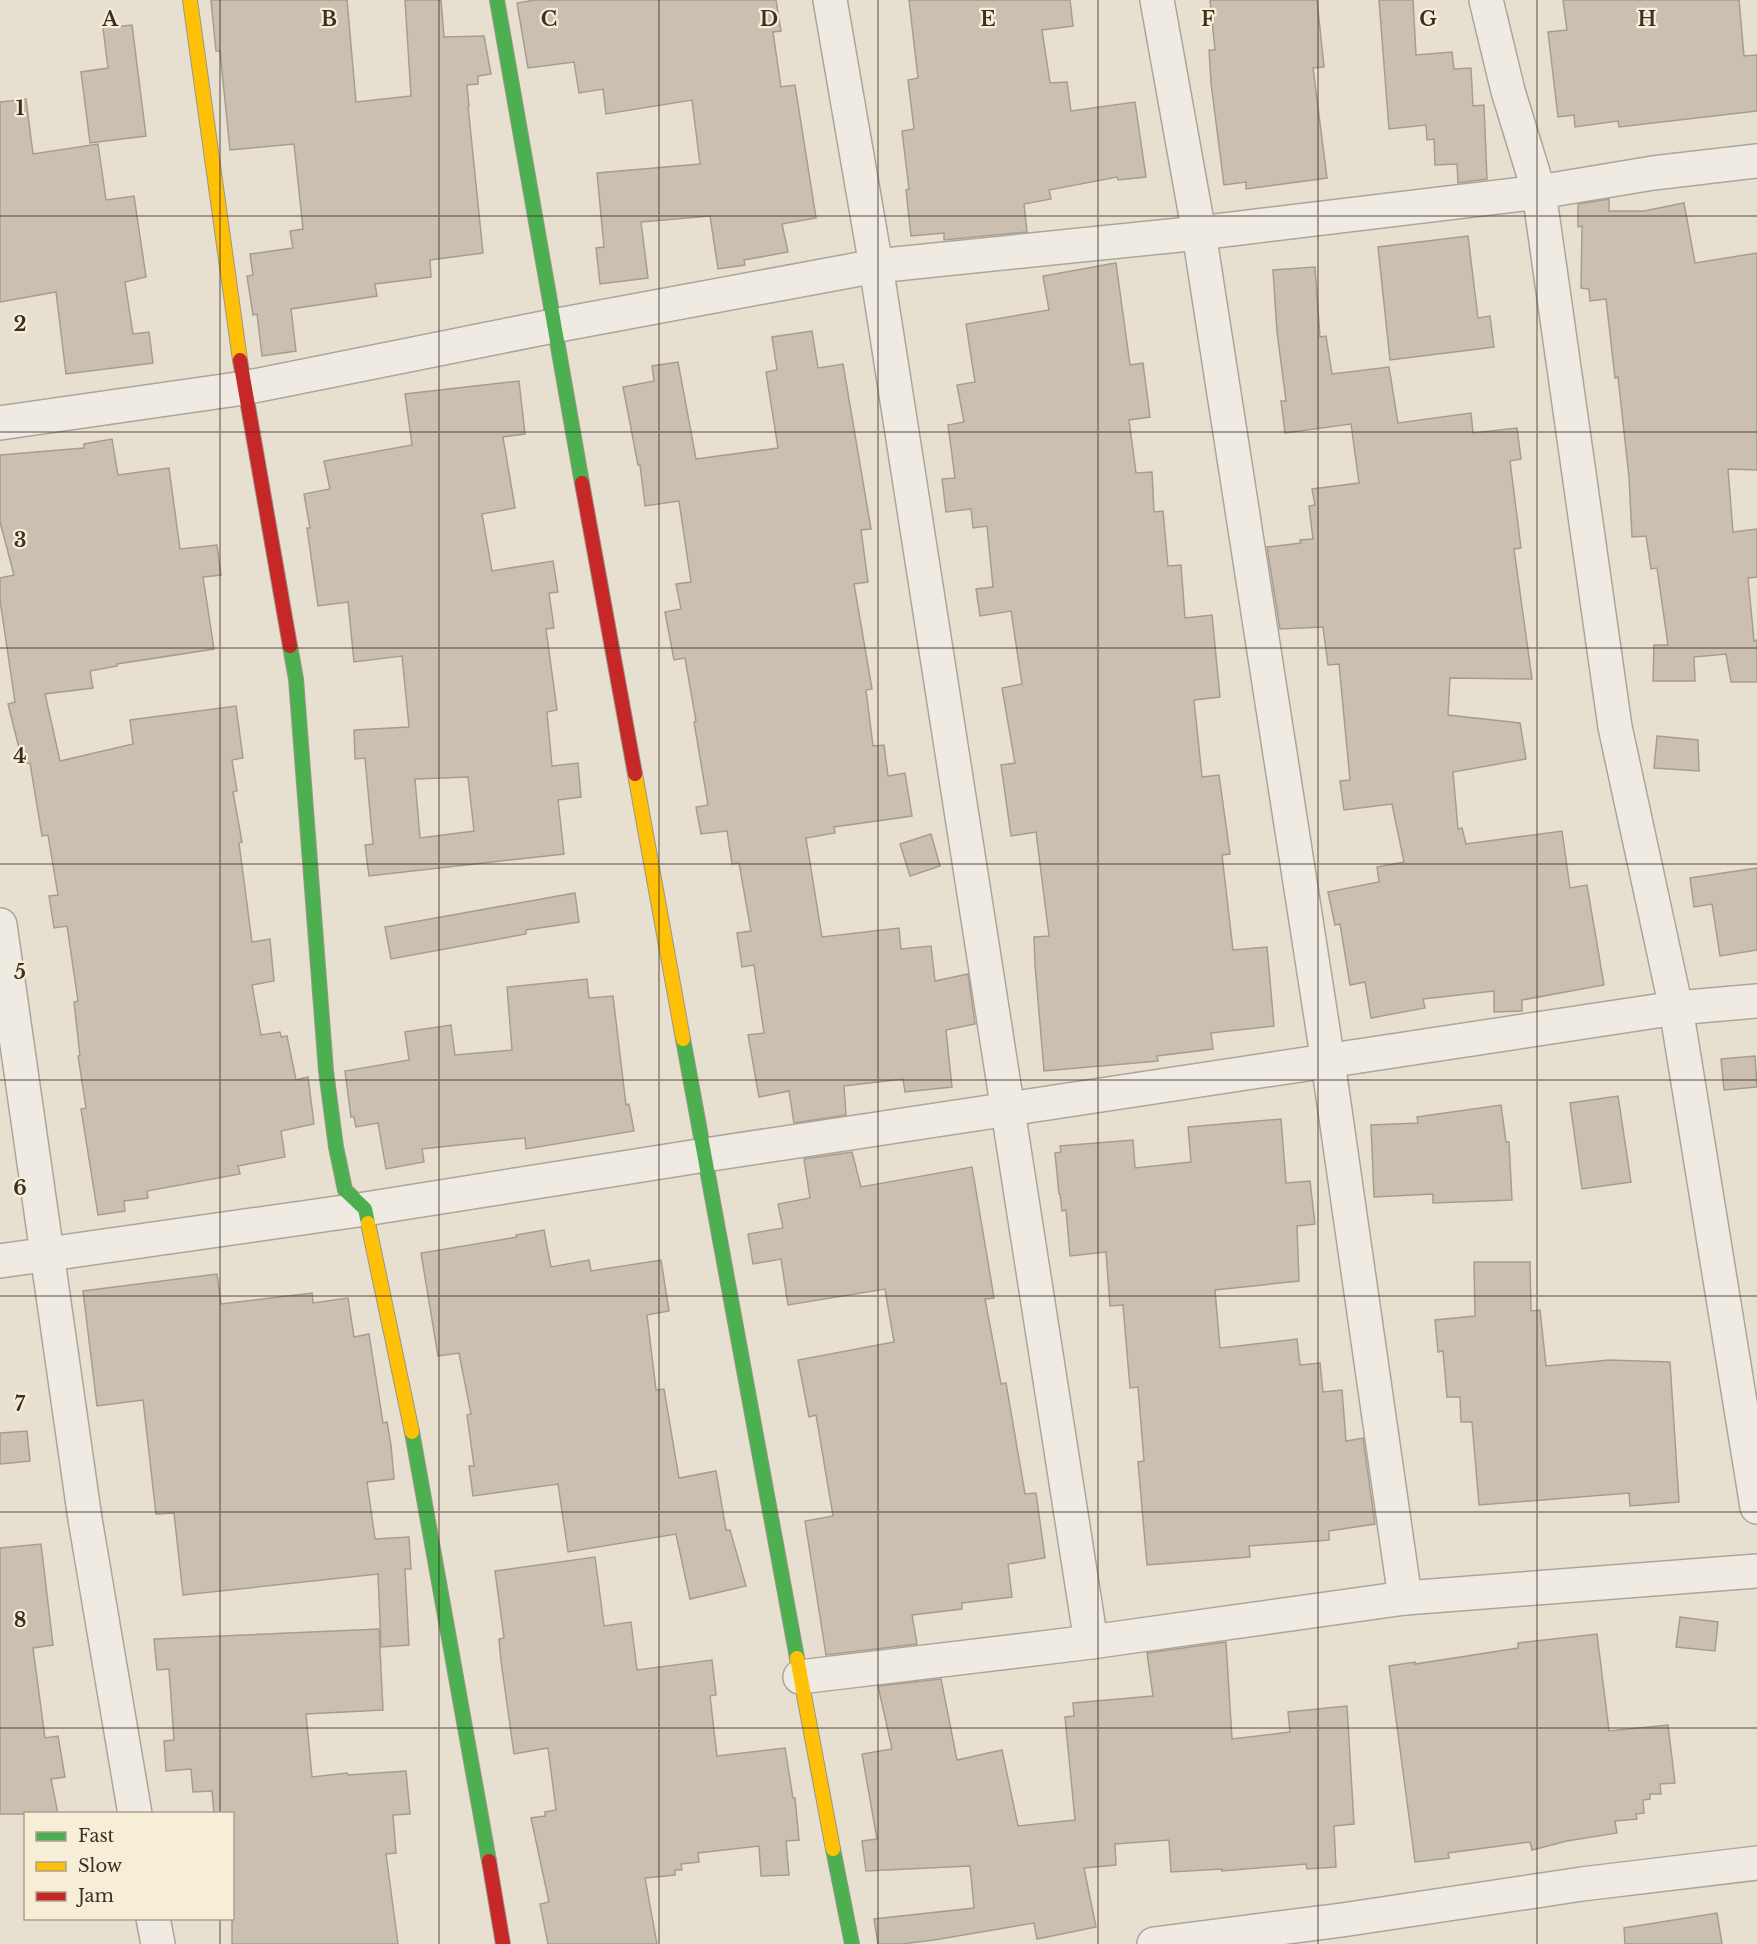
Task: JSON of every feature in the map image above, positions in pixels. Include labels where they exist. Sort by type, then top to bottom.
[{"type":"street","points":[[190,0],[244,388],[296,679],[326,1071],[336,1147],[345,1191],[365,1209],[412,1433],[503,1944]]},
{"type":"street","points":[[496,0],[553,326],[800,1677],[852,1944]]},
{"type":"street","points":[[830,0],[876,266],[1091,1642]]},
{"type":"street","points":[[1157,0],[1199,233],[1328,1062],[1405,1598]]},
{"type":"street","points":[[1486,0],[1508,91],[1539,192],[1615,727],[1676,1008],[1757,1507]]},
{"type":"street","points":[[0,423],[244,388],[553,326],[876,266],[1199,233],[1539,192],[1653,173],[1757,161]]},
{"type":"street","points":[[0,925],[84,1520],[135,1812]]},
{"type":"street","points":[[0,1261],[365,1209],[705,1155],[1009,1111],[1676,1008],[1757,1001]]},
{"type":"street","points":[[800,1677],[1091,1642],[1405,1598],[1757,1571]]},
{"type":"street","points":[[1154,1944],[1342,1920],[1582,1884],[1757,1863]]},
{"type":"street","points":[[153,1920],[158,1944]]},
{"type":"building","points":[[211,0],[347,0],[356,102],[411,96],[405,0],[441,0],[444,37],[484,36],[491,74],[478,76],[478,84],[467,85],[483,253],[430,260],[431,277],[375,284],[377,296],[291,309],[296,351],[262,356],[257,314],[253,315],[247,276],[253,275],[250,254],[293,248],[290,231],[303,229],[294,144],[230,150],[220,51],[216,51]]},
{"type":"building","points":[[535,0],[776,0],[781,31],[773,32],[781,87],[795,85],[816,218],[782,224],[788,252],[744,260],[745,265],[718,269],[710,216],[641,222],[648,278],[600,284],[596,248],[604,247],[597,173],[700,164],[692,100],[606,114],[603,89],[579,93],[574,62],[528,68],[517,3]]},
{"type":"building","points":[[909,0],[1070,0],[1073,26],[1042,30],[1050,83],[1067,82],[1071,111],[1135,102],[1146,177],[1118,180],[1117,177],[1049,190],[1051,199],[1024,204],[1027,232],[944,240],[944,233],[911,236],[906,190],[909,189],[902,131],[914,129],[908,80],[918,78]]},
{"type":"building","points":[[1210,0],[1317,0],[1324,67],[1313,68],[1327,178],[1246,189],[1246,182],[1224,185],[1211,83],[1209,50],[1215,50]]},
{"type":"building","points":[[1379,0],[1413,0],[1416,55],[1452,52],[1454,69],[1471,68],[1473,106],[1484,105],[1487,179],[1458,183],[1457,164],[1435,165],[1434,139],[1427,140],[1426,125],[1389,129]]},
{"type":"building","points":[[1563,0],[1739,0],[1744,56],[1757,55],[1757,111],[1619,127],[1618,121],[1575,127],[1574,115],[1558,117],[1548,32],[1567,30]]},
{"type":"building","points":[[132,25],[146,136],[90,143],[81,72],[108,68],[103,28]]},
{"type":"building","points":[[26,99],[33,154],[98,144],[106,200],[134,196],[146,277],[125,282],[133,334],[149,332],[153,363],[66,374],[56,292],[0,302],[0,102]]},
{"type":"building","points":[[1609,199],[1609,211],[1644,211],[1684,203],[1695,263],[1757,253],[1757,470],[1728,469],[1733,532],[1757,529],[1757,577],[1748,578],[1754,641],[1757,640],[1757,682],[1731,682],[1726,654],[1694,657],[1695,681],[1653,681],[1654,645],[1668,645],[1657,568],[1651,569],[1646,536],[1632,537],[1629,477],[1618,377],[1615,378],[1606,299],[1590,301],[1589,289],[1581,288],[1582,226],[1578,227],[1578,204]]},
{"type":"building","points":[[1468,236],[1478,318],[1490,316],[1494,347],[1390,360],[1378,247]]},
{"type":"building","points":[[1116,263],[1130,365],[1143,363],[1150,417],[1129,420],[1136,473],[1152,472],[1154,512],[1163,511],[1168,566],[1181,565],[1185,618],[1212,615],[1220,697],[1194,700],[1202,777],[1219,775],[1230,854],[1222,855],[1233,950],[1267,947],[1274,1026],[1211,1033],[1213,1049],[1157,1056],[1158,1061],[1044,1071],[1034,937],[1049,936],[1036,832],[1011,836],[1001,765],[1015,763],[1002,688],[1022,684],[1011,611],[980,616],[976,589],[993,587],[987,526],[973,528],[971,509],[946,512],[942,479],[955,478],[948,425],[964,422],[957,385],[975,382],[966,324],[1049,310],[1043,276]]},
{"type":"building","points":[[1315,267],[1320,337],[1326,336],[1332,374],[1389,367],[1398,423],[1471,413],[1473,433],[1517,428],[1521,459],[1510,461],[1521,548],[1514,549],[1532,679],[1450,678],[1448,715],[1520,723],[1526,759],[1453,772],[1458,829],[1462,828],[1466,844],[1562,831],[1570,888],[1587,885],[1604,985],[1522,1000],[1522,1011],[1494,1012],[1494,991],[1423,999],[1425,1008],[1371,1018],[1365,982],[1350,985],[1340,924],[1335,925],[1328,892],[1379,882],[1377,867],[1404,862],[1392,804],[1344,810],[1340,781],[1350,780],[1339,664],[1328,665],[1323,627],[1280,629],[1267,547],[1301,543],[1300,540],[1313,539],[1309,506],[1315,505],[1312,489],[1359,483],[1351,424],[1285,433],[1281,401],[1286,401],[1277,332],[1273,270]]},
{"type":"building","points":[[812,331],[818,368],[843,364],[871,529],[861,530],[868,582],[854,584],[872,689],[866,690],[873,746],[884,745],[888,776],[905,773],[912,816],[834,827],[835,833],[806,838],[822,937],[899,928],[901,949],[931,946],[935,981],[968,974],[975,1024],[946,1030],[952,1087],[905,1092],[903,1079],[844,1086],[846,1115],[794,1123],[789,1091],[759,1097],[748,1035],[764,1033],[754,965],[742,967],[737,933],[751,931],[739,863],[732,864],[727,831],[701,834],[696,807],[708,805],[694,722],[696,721],[685,658],[674,660],[665,612],[681,609],[676,584],[691,582],[679,501],[645,506],[640,465],[638,465],[623,387],[654,381],[652,366],[678,362],[696,459],[778,448],[766,372],[777,370],[772,337]]},
{"type":"building","points":[[519,381],[525,434],[503,437],[515,508],[482,514],[492,571],[553,561],[558,592],[549,593],[554,628],[546,629],[557,710],[547,712],[552,766],[578,763],[581,797],[558,800],[564,854],[369,876],[365,845],[373,844],[365,758],[355,759],[354,730],[409,727],[402,656],[354,662],[348,602],[318,606],[304,494],[330,489],[324,461],[412,445],[405,394]],"holes":[[[468,777],[474,831],[420,838],[415,779]]]},
{"type":"building","points":[[112,439],[118,475],[169,468],[180,549],[217,545],[221,575],[203,577],[214,649],[117,664],[117,666],[90,671],[93,688],[45,694],[60,761],[133,744],[130,720],[236,706],[243,758],[232,760],[237,791],[233,792],[242,842],[239,843],[252,942],[270,939],[274,981],[252,985],[261,1035],[280,1032],[281,1037],[287,1036],[296,1080],[308,1077],[314,1124],[281,1131],[285,1157],[238,1166],[240,1174],[147,1191],[148,1198],[124,1201],[125,1211],[98,1215],[81,1109],[86,1108],[78,1056],[80,1056],[74,1002],[78,1001],[67,926],[54,928],[49,896],[58,895],[48,835],[42,836],[30,763],[23,764],[8,704],[15,702],[0,600],[0,578],[14,575],[0,522],[0,455],[84,448],[84,444]]},
{"type":"building","points":[[1657,736],[1698,740],[1699,771],[1654,768]]},
{"type":"building","points":[[931,834],[940,866],[910,876],[900,844]]},
{"type":"building","points":[[1757,868],[1757,950],[1720,956],[1712,904],[1694,907],[1690,878]]},
{"type":"building","points":[[575,893],[579,922],[526,930],[526,934],[391,959],[385,927]]},
{"type":"building","points":[[587,979],[589,998],[613,996],[626,1105],[629,1104],[634,1131],[526,1149],[525,1138],[422,1149],[424,1162],[386,1169],[378,1123],[356,1127],[354,1117],[351,1117],[345,1071],[409,1060],[405,1032],[451,1025],[455,1055],[512,1050],[507,987]]},
{"type":"building","points":[[1755,1056],[1757,1087],[1724,1090],[1721,1059]]},
{"type":"building","points":[[1618,1096],[1631,1182],[1582,1189],[1570,1103]]},
{"type":"building","points":[[1501,1105],[1506,1142],[1509,1142],[1512,1200],[1433,1203],[1433,1194],[1374,1197],[1371,1125],[1418,1123],[1417,1117]]},
{"type":"building","points":[[1281,1119],[1286,1183],[1310,1181],[1315,1224],[1297,1226],[1299,1281],[1215,1290],[1220,1348],[1297,1339],[1300,1365],[1320,1363],[1323,1392],[1342,1390],[1346,1441],[1363,1438],[1375,1524],[1329,1531],[1329,1540],[1249,1546],[1250,1557],[1147,1565],[1138,1462],[1144,1461],[1138,1387],[1130,1388],[1123,1305],[1110,1306],[1106,1252],[1070,1256],[1066,1210],[1062,1211],[1055,1153],[1061,1152],[1060,1146],[1133,1140],[1135,1168],[1191,1162],[1188,1127]]},
{"type":"building","points":[[852,1152],[861,1187],[972,1167],[994,1298],[985,1299],[1001,1384],[1006,1383],[1025,1494],[1036,1493],[1045,1558],[1008,1564],[1012,1597],[962,1603],[962,1609],[912,1615],[917,1644],[826,1655],[805,1521],[833,1516],[816,1415],[809,1417],[798,1360],[894,1342],[885,1289],[788,1305],[781,1259],[753,1264],[748,1234],[783,1228],[778,1204],[810,1198],[804,1159]]},
{"type":"building","points":[[544,1230],[551,1267],[589,1260],[591,1271],[661,1260],[669,1311],[647,1315],[656,1390],[664,1389],[679,1478],[716,1471],[726,1530],[730,1530],[746,1586],[690,1599],[676,1534],[568,1552],[558,1484],[473,1496],[469,1466],[474,1466],[467,1415],[471,1414],[459,1353],[438,1356],[421,1253],[517,1237],[516,1235]]},
{"type":"building","points":[[1474,1262],[1530,1262],[1531,1311],[1540,1310],[1546,1366],[1609,1360],[1670,1362],[1679,1502],[1630,1506],[1629,1493],[1479,1505],[1472,1422],[1461,1422],[1460,1397],[1447,1397],[1443,1351],[1438,1352],[1435,1320],[1475,1316]]},
{"type":"building","points":[[217,1274],[221,1304],[312,1293],[313,1303],[348,1298],[354,1337],[369,1334],[383,1423],[387,1422],[391,1445],[394,1479],[367,1482],[375,1539],[409,1537],[411,1569],[405,1569],[409,1645],[381,1647],[378,1574],[183,1595],[174,1513],[156,1514],[143,1400],[97,1406],[83,1291]]},
{"type":"building","points":[[27,1431],[30,1461],[0,1464],[0,1433]]},
{"type":"building","points":[[41,1544],[53,1645],[33,1648],[45,1738],[58,1736],[65,1777],[51,1779],[58,1812],[0,1814],[0,1548]]},
{"type":"building","points":[[595,1557],[604,1626],[631,1622],[637,1670],[712,1660],[716,1695],[710,1696],[717,1756],[785,1748],[793,1798],[795,1798],[799,1840],[786,1841],[789,1875],[761,1876],[759,1846],[698,1853],[699,1862],[681,1864],[682,1870],[675,1870],[675,1875],[645,1878],[657,1944],[548,1944],[540,1904],[549,1902],[531,1818],[545,1816],[545,1812],[556,1810],[548,1748],[514,1754],[501,1661],[499,1639],[504,1638],[495,1571]]},
{"type":"building","points":[[1680,1617],[1718,1622],[1715,1651],[1676,1647]]},
{"type":"building","points":[[379,1629],[383,1710],[306,1714],[312,1777],[406,1771],[410,1814],[393,1815],[396,1853],[386,1854],[398,1944],[232,1944],[234,1812],[214,1812],[212,1791],[193,1792],[191,1769],[166,1771],[164,1741],[174,1740],[169,1669],[157,1670],[154,1639]]},
{"type":"building","points":[[1597,1634],[1609,1731],[1668,1725],[1675,1783],[1660,1784],[1661,1794],[1650,1794],[1650,1799],[1643,1800],[1644,1813],[1636,1814],[1637,1819],[1615,1821],[1617,1833],[1567,1841],[1532,1850],[1530,1842],[1448,1853],[1449,1858],[1415,1862],[1389,1666],[1518,1648],[1518,1643]]},
{"type":"building","points":[[1226,1642],[1232,1739],[1290,1732],[1288,1712],[1347,1706],[1354,1824],[1334,1826],[1336,1867],[1307,1869],[1306,1864],[1222,1871],[1222,1869],[1171,1872],[1169,1840],[1115,1844],[1116,1865],[1084,1868],[1096,1927],[1037,1939],[1034,1923],[934,1940],[878,1944],[874,1919],[974,1908],[970,1866],[866,1871],[862,1841],[877,1839],[862,1754],[892,1749],[878,1686],[941,1679],[957,1760],[1002,1750],[1018,1826],[1075,1820],[1065,1717],[1074,1716],[1073,1703],[1153,1696],[1147,1653]]},
{"type":"building","points":[[1717,1913],[1722,1944],[1625,1944],[1624,1928]]},
{"type":"traffic: fast","points":[[497,0],[582,483]]},
{"type":"traffic: fast","points":[[290,646],[296,679],[326,1071],[336,1147],[345,1190],[365,1209],[368,1223]]},
{"type":"traffic: fast","points":[[683,1039],[797,1658]]},
{"type":"traffic: fast","points":[[412,1432],[489,1861]]},
{"type":"traffic: fast","points":[[833,1849],[852,1944]]},
{"type":"traffic: slow","points":[[190,0],[240,360]]},
{"type":"traffic: slow","points":[[635,774],[683,1039]]},
{"type":"traffic: slow","points":[[368,1223],[412,1432]]},
{"type":"traffic: slow","points":[[797,1658],[833,1849]]},
{"type":"traffic: jam","points":[[240,360],[290,646]]},
{"type":"traffic: jam","points":[[582,483],[635,774]]},
{"type":"traffic: jam","points":[[489,1861],[503,1944]]}]
